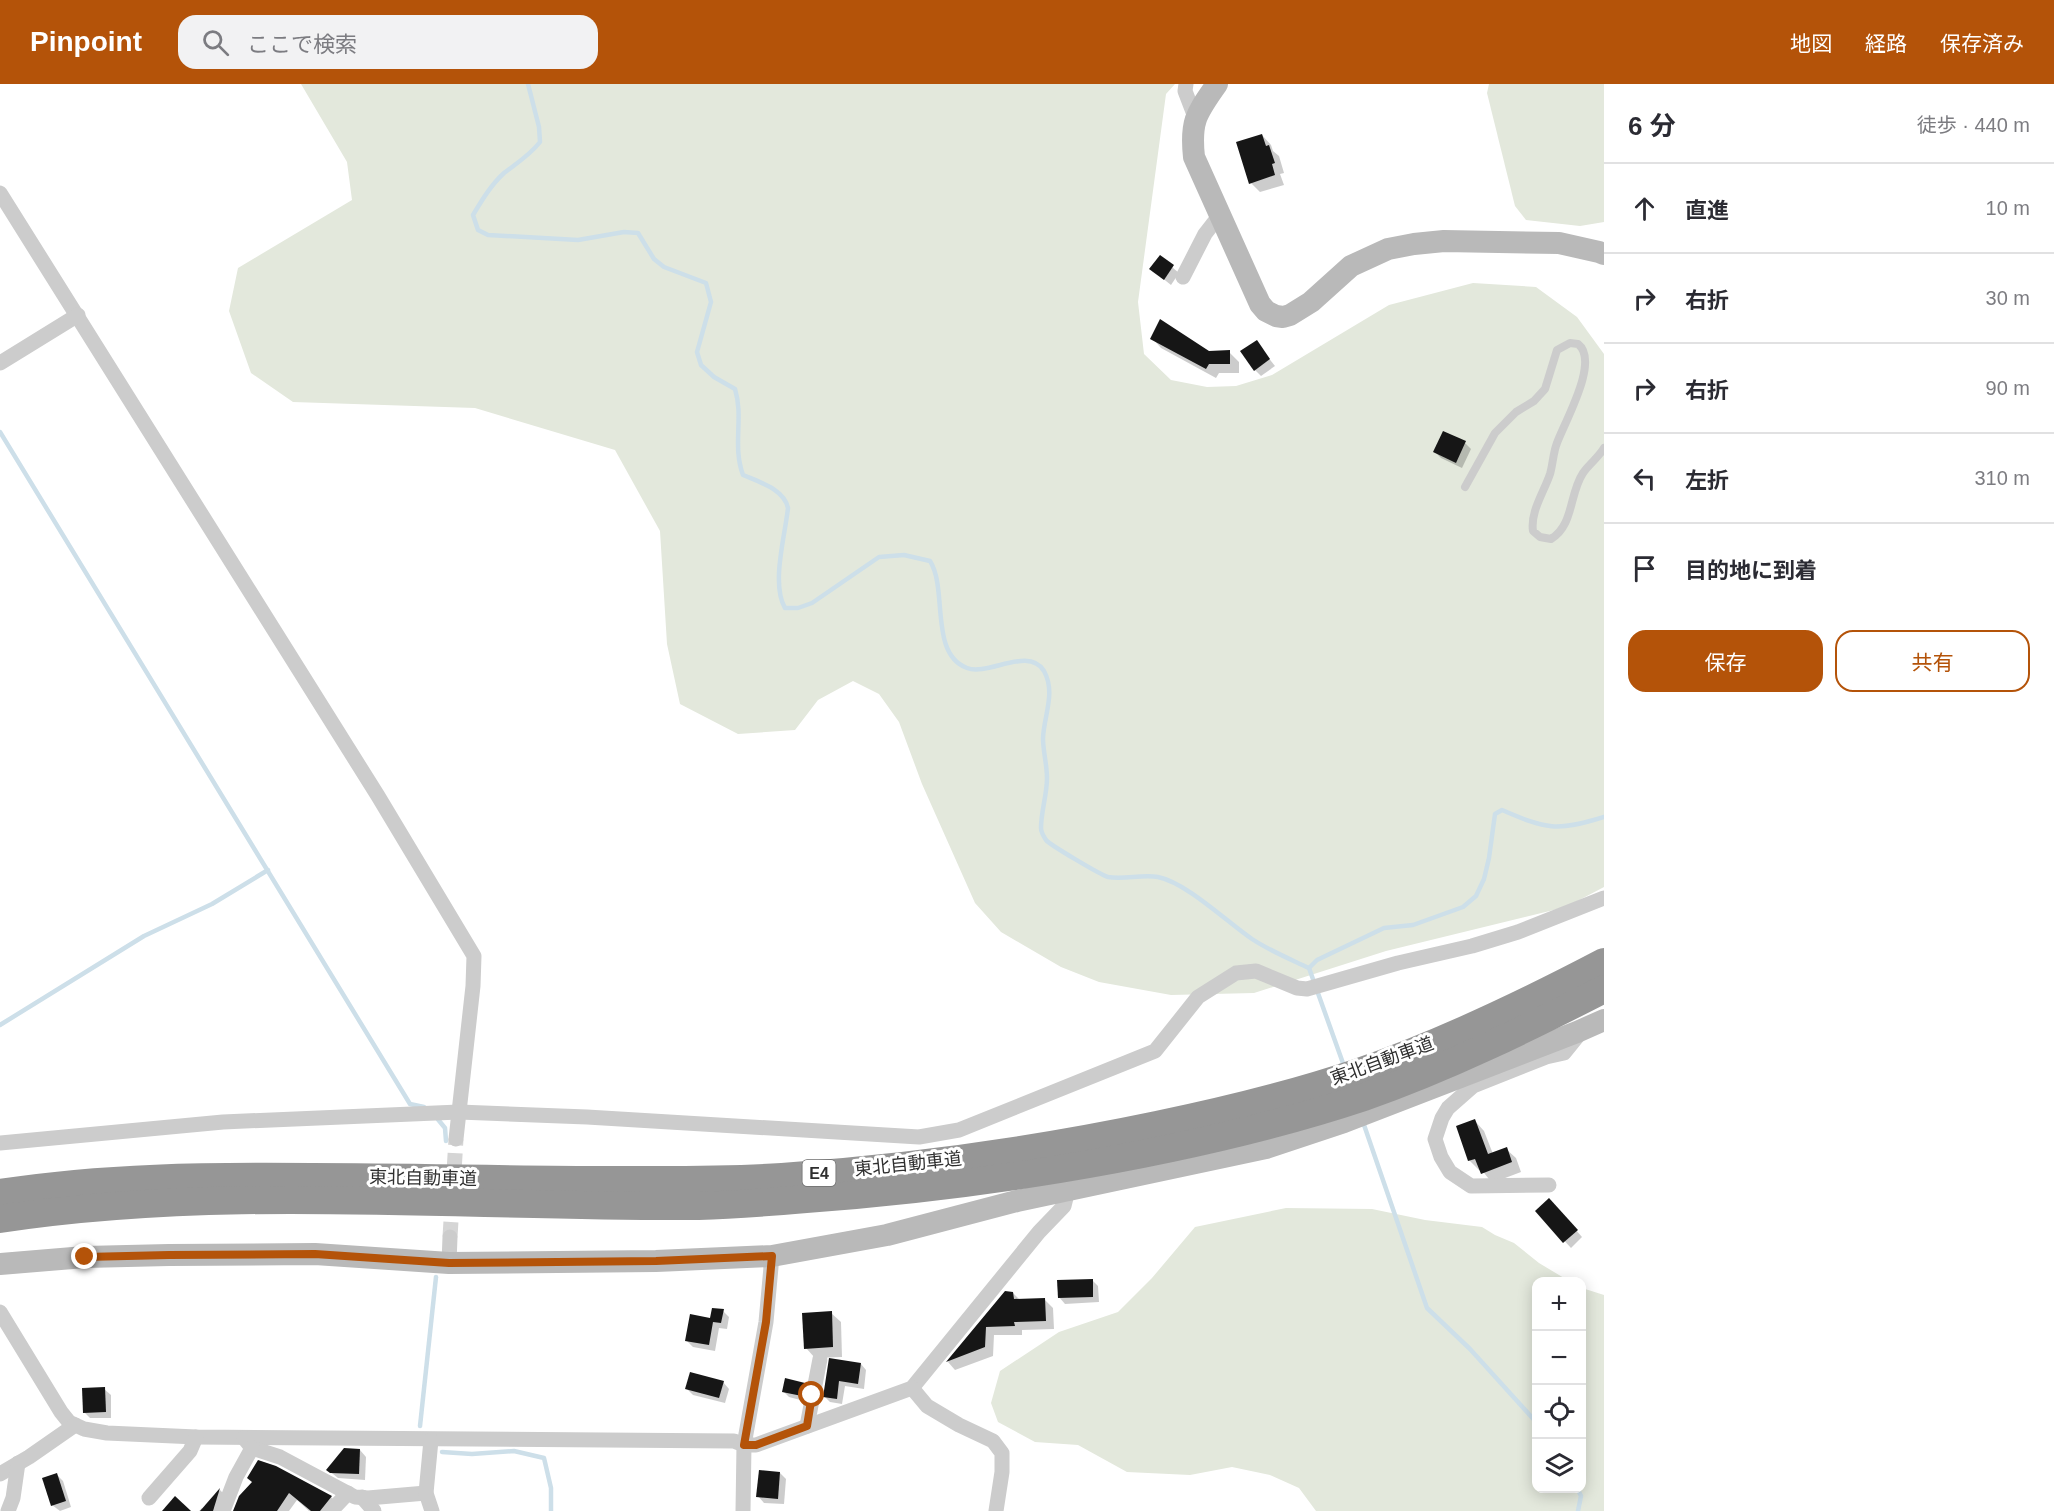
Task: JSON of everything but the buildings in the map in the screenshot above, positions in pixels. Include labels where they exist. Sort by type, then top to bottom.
[{"type":"highway","name":"東北自動車道","points":[[0,1193],[101,1181],[282,1176],[609,1180],[780,1177],[1000,1154],[1194,1117],[1283,1095],[1359,1072],[1488,1019],[1604,962]]},
{"type":"highway","name":"東北自動車道","points":[[0,1219],[102,1207],[274,1199],[705,1206],[930,1189],[1121,1159],[1199,1143],[1291,1119],[1365,1096],[1499,1042],[1604,989]]},
{"type":"street","points":[[1186,84],[1185,92],[1195,117]]},
{"type":"street","points":[[1217,84],[1195,117],[1191,136],[1194,157],[1260,304],[1266,311],[1276,316],[1290,315],[1311,302],[1351,266],[1388,249],[1444,241],[1559,243],[1604,254]]},
{"type":"street","points":[[0,193],[372,787],[474,956],[473,987],[456,1139]]},
{"type":"street","points":[[1183,277],[1205,234],[1219,216]]},
{"type":"street","points":[[0,363],[78,315]]},
{"type":"street","points":[[0,1143],[223,1122],[459,1112],[587,1117],[919,1137],[959,1130],[1155,1051],[1198,997],[1236,974],[1256,971],[1297,988],[1306,989],[1518,932],[1604,898]]},
{"type":"street","points":[[0,1264],[85,1257],[169,1255],[315,1254],[449,1263],[656,1261],[772,1256],[887,1234],[1017,1201],[1266,1148],[1344,1122],[1604,1020]]},
{"type":"street","points":[[1549,1185],[1471,1186],[1450,1172],[1441,1157],[1435,1139],[1448,1108],[1473,1086],[1546,1057],[1564,1053],[1583,1029]]},
{"type":"street","points":[[0,1312],[61,1412],[69,1422],[84,1429],[107,1433],[196,1437],[248,1443],[431,1440],[734,1441],[744,1445],[756,1445],[912,1388],[1039,1232],[1064,1206],[1068,1190]]},
{"type":"street","points":[[449,1263],[450,1236]]},
{"type":"street","points":[[743,1511],[744,1445],[766,1322],[772,1256]]},
{"type":"street","points":[[807,1426],[820,1359]]},
{"type":"street","points":[[912,1388],[927,1406],[993,1441],[1002,1454],[1002,1472],[996,1511]]},
{"type":"street","points":[[0,1474],[75,1425]]},
{"type":"street","points":[[149,1498],[190,1451],[196,1437]]},
{"type":"street","points":[[431,1440],[426,1492],[432,1511]]},
{"type":"street","points":[[248,1443],[355,1495],[374,1511]]},
{"type":"street","points":[[223,1511],[248,1443]]},
{"type":"street","points":[[8,1511],[14,1498],[18,1463]]},
{"type":"street","points":[[331,1511],[355,1495],[426,1492]]},
{"type":"lane","points":[[1465,487],[1495,433],[1516,412],[1541,394],[1545,389],[1557,350],[1570,343],[1578,344],[1585,353],[1585,375],[1556,445],[1550,473],[1533,517],[1533,531],[1540,537],[1551,539],[1564,525],[1583,474],[1604,448]]},
{"type":"shaded area","points":[[301,84],[1175,84],[1166,94],[1138,302],[1144,354],[1171,380],[1207,387],[1236,386],[1272,375],[1389,305],[1473,283],[1536,287],[1577,317],[1604,354],[1604,887],[1566,907],[1386,951],[1254,993],[1171,995],[1099,982],[1061,967],[1001,932],[975,903],[922,784],[899,722],[879,694],[853,681],[818,700],[795,730],[738,734],[680,704],[667,644],[660,531],[615,450],[475,408],[293,402],[251,373],[229,311],[238,268],[352,200],[347,162]]},
{"type":"shaded area","points":[[1489,84],[1604,84],[1604,222],[1580,226],[1526,220],[1515,206],[1487,93]]},
{"type":"shaded area","points":[[1286,1208],[1372,1209],[1425,1220],[1482,1227],[1514,1243],[1539,1263],[1562,1277],[1532,1277],[1532,1493],[1586,1493],[1586,1289],[1604,1295],[1604,1511],[1316,1511],[1299,1488],[1270,1475],[1232,1467],[1190,1475],[1127,1472],[1078,1445],[1035,1442],[998,1422],[991,1403],[1000,1371],[1059,1332],[1118,1312],[1152,1278],[1195,1227]]},
{"type":"waterway","points":[[528,84],[539,127],[540,142],[528,155],[504,173],[487,193],[473,215],[478,230],[488,235],[578,240],[624,232],[638,233],[654,259],[664,267],[706,283],[711,302],[697,352],[701,365],[714,377],[735,389],[738,410],[738,453],[743,475],[776,491],[786,501],[788,508],[779,573],[781,598],[785,608],[798,608],[812,603],[879,557],[904,555],[930,561],[938,588],[943,635],[955,661],[967,668],[976,669],[1029,661],[1037,664],[1044,671],[1049,696],[1043,738],[1047,784],[1041,828],[1046,840],[1076,860],[1108,877],[1152,876],[1169,881],[1194,895],[1259,943],[1309,968],[1344,1066]]},
{"type":"waterway","points":[[0,432],[410,1104],[424,1107]]},
{"type":"waterway","points":[[1309,968],[1317,960],[1384,928],[1413,925],[1463,907],[1476,896],[1484,879],[1495,814],[1502,810],[1541,825],[1552,826],[1574,825],[1604,817]]},
{"type":"waterway","points":[[0,1025],[144,936],[212,904],[268,870]]},
{"type":"waterway","points":[[436,1117],[445,1128],[446,1141]]},
{"type":"waterway","points":[[1363,1122],[1427,1308],[1470,1349],[1532,1418]]},
{"type":"waterway","points":[[420,1426],[436,1277]]},
{"type":"waterway","points":[[442,1452],[472,1454],[514,1451],[544,1458],[551,1488],[551,1511]]},
{"type":"waterway","points":[[1578,1511],[1580,1493]]},
{"type":"tunnel","points":[[450,1237],[456,1139]]},
{"type":"route","points":[[85,1257],[315,1254],[449,1263],[656,1261],[772,1256],[766,1322],[744,1445],[756,1445],[807,1426],[812,1395]]}]
